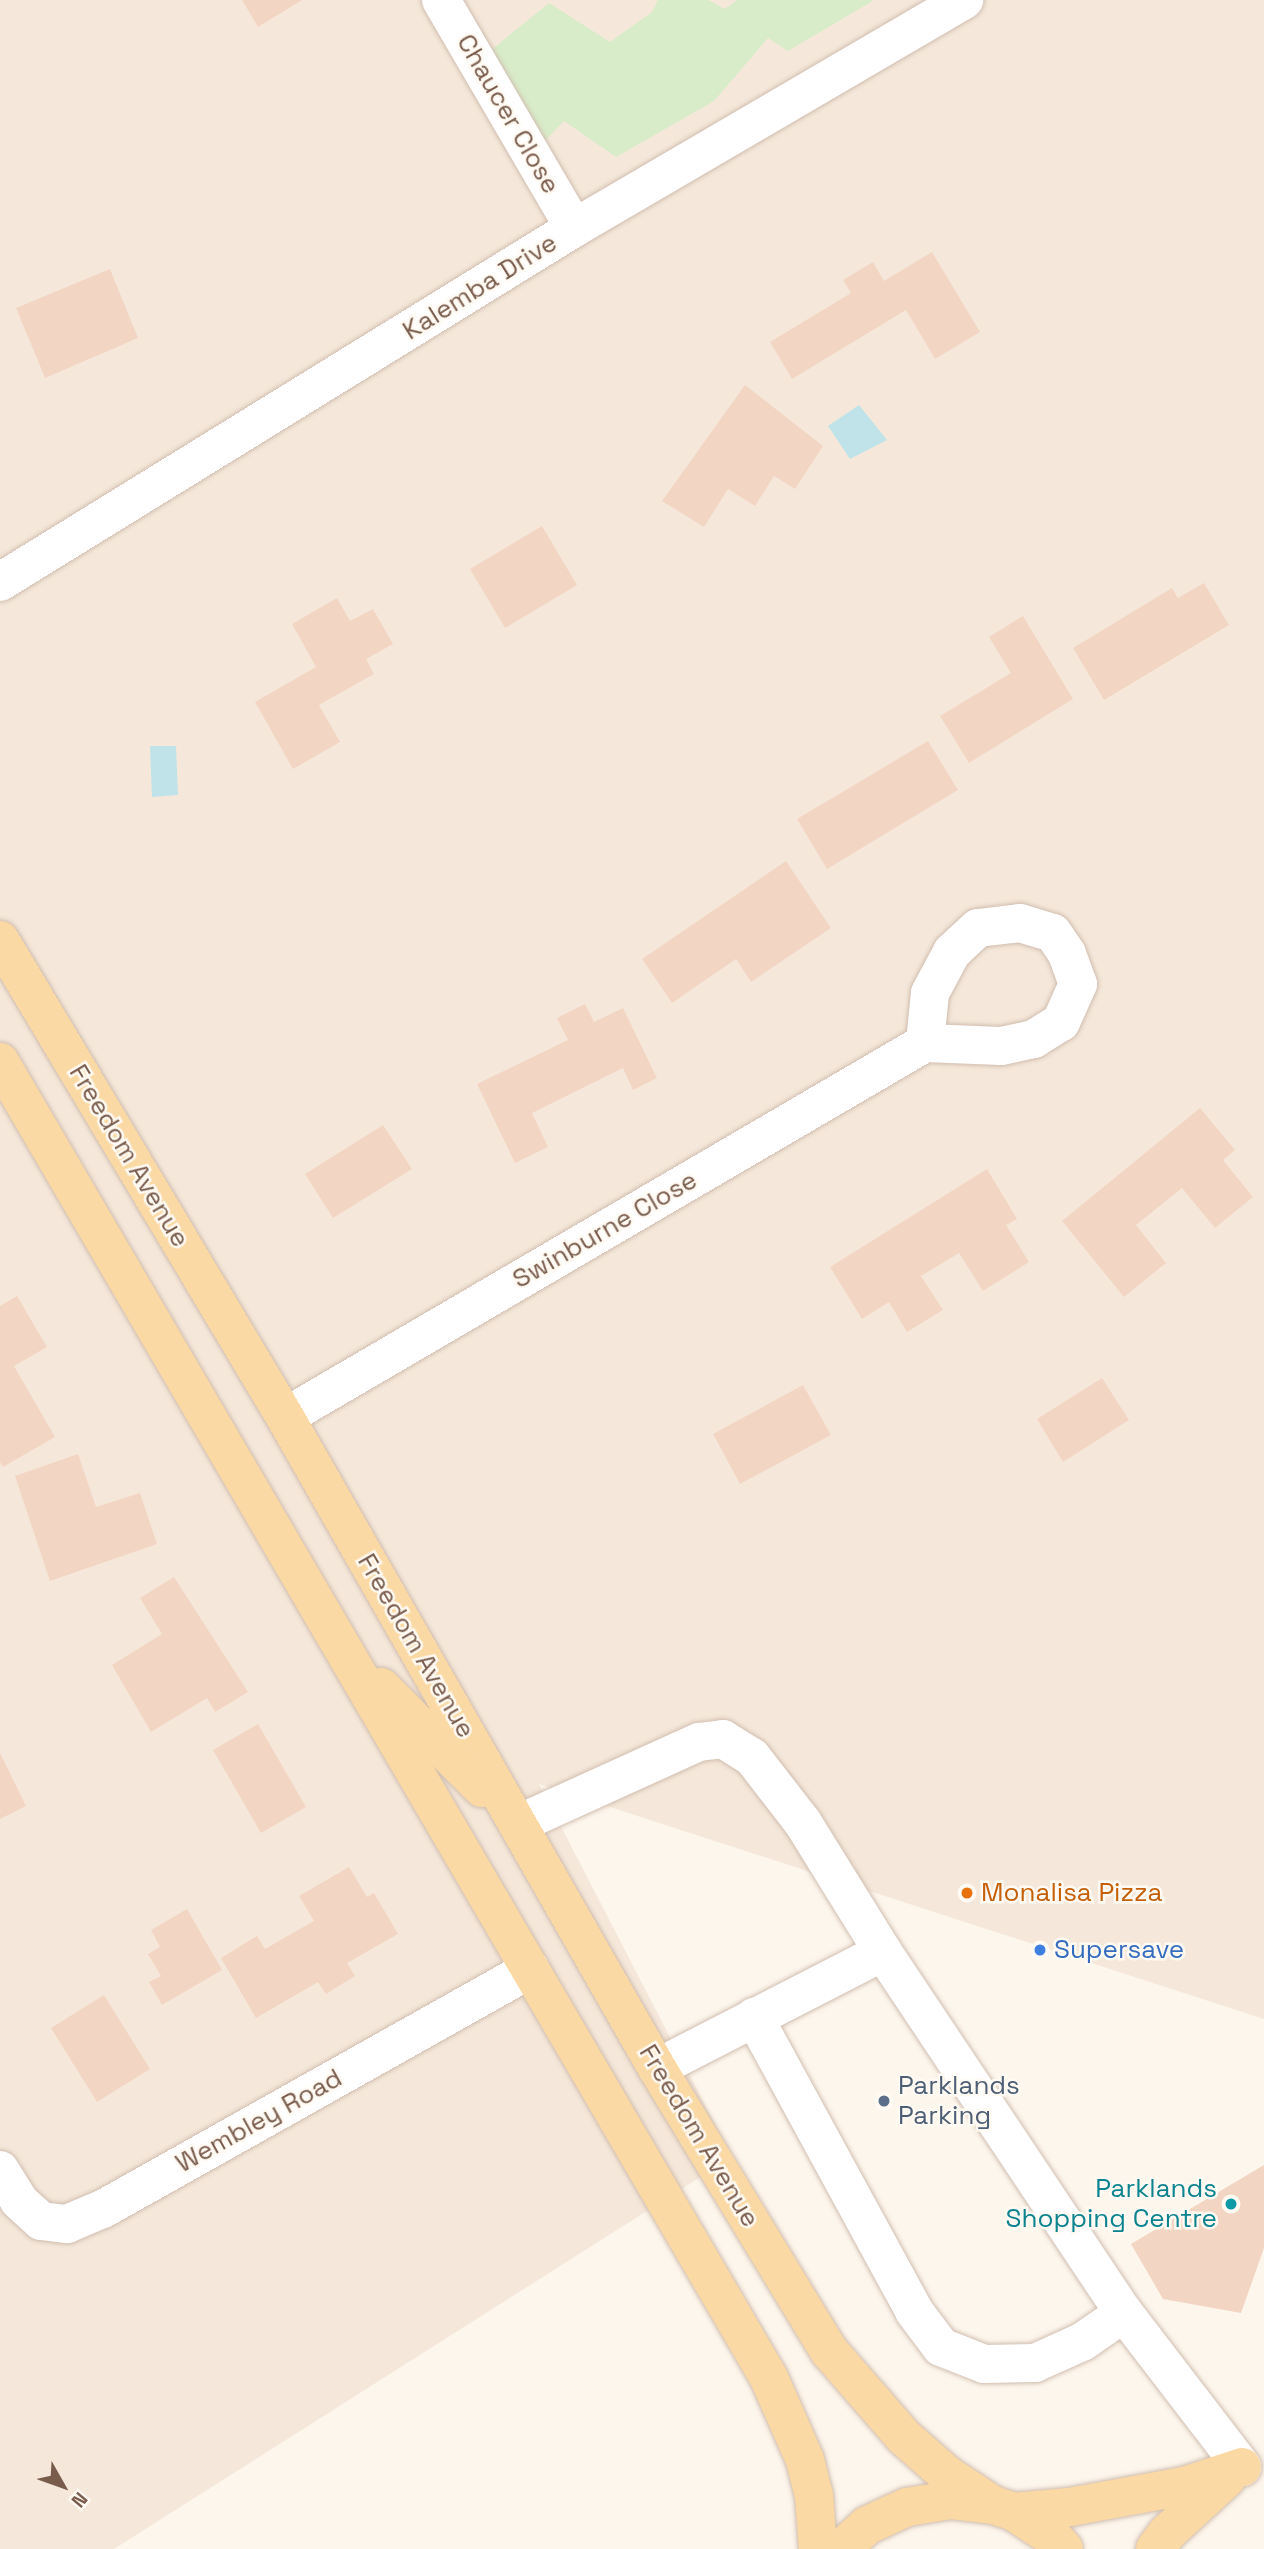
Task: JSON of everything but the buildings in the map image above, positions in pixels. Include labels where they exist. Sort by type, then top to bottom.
[{"type":"main road","name":"Freedom Avenue","points":[[0,940],[285,1417],[657,2068],[830,2352],[904,2437],[946,2474],[1055,2539],[1064,2549]]},
{"type":"main road","points":[[0,1062],[769,2378],[805,2460],[814,2495],[818,2549]]},
{"type":"main road","points":[[343,1650],[518,1825]]},
{"type":"main road","points":[[841,2549],[868,2525],[907,2507],[950,2500],[1003,2509],[1070,2507],[1172,2488],[1253,2460]]},
{"type":"main road","points":[[1155,2549],[1167,2533],[1208,2493],[1253,2460]]},
{"type":"street","name":"Chaucer Close","points":[[441,0],[574,228]]},
{"type":"street","name":"Kalemba Drive","points":[[0,582],[574,228],[964,0]]},
{"type":"street","name":"Swinburne Close","points":[[285,1417],[925,1043]]},
{"type":"street","points":[[518,1825],[699,1742],[723,1739],[752,1758],[803,1823],[883,1952],[1124,2313],[1253,2460]]},
{"type":"street","points":[[657,2068],[883,1952]]},
{"type":"street","name":"Wembley Road","points":[[0,2170],[19,2201],[41,2221],[67,2224],[103,2209],[530,1969]]},
{"type":"street","points":[[754,2017],[914,2311],[941,2347],[984,2364],[1035,2363],[1082,2342],[1124,2313]]},
{"type":"shaded area","points":[[0,0],[1264,0],[1264,2019],[539,1784],[732,2157],[114,2549],[0,2549]]},
{"type":"green space","points":[[658,0],[708,0],[725,9],[737,0],[874,0],[788,51],[768,38],[714,101],[616,157],[564,121],[541,145],[490,51],[549,3],[610,42],[652,12]]},
{"type":"water","points":[[859,405],[887,440],[850,459],[828,426]]},
{"type":"water","points":[[150,746],[176,746],[178,795],[152,797]]},
{"type":"place","name":"Monalisa Pizza","points":[[967,1893]]},
{"type":"place","name":"Supersave","points":[[1040,1950]]},
{"type":"place","name":"Parklands Parking","points":[[884,2101]]},
{"type":"place","name":"Parklands Shopping Centre","points":[[1231,2204]]}]
